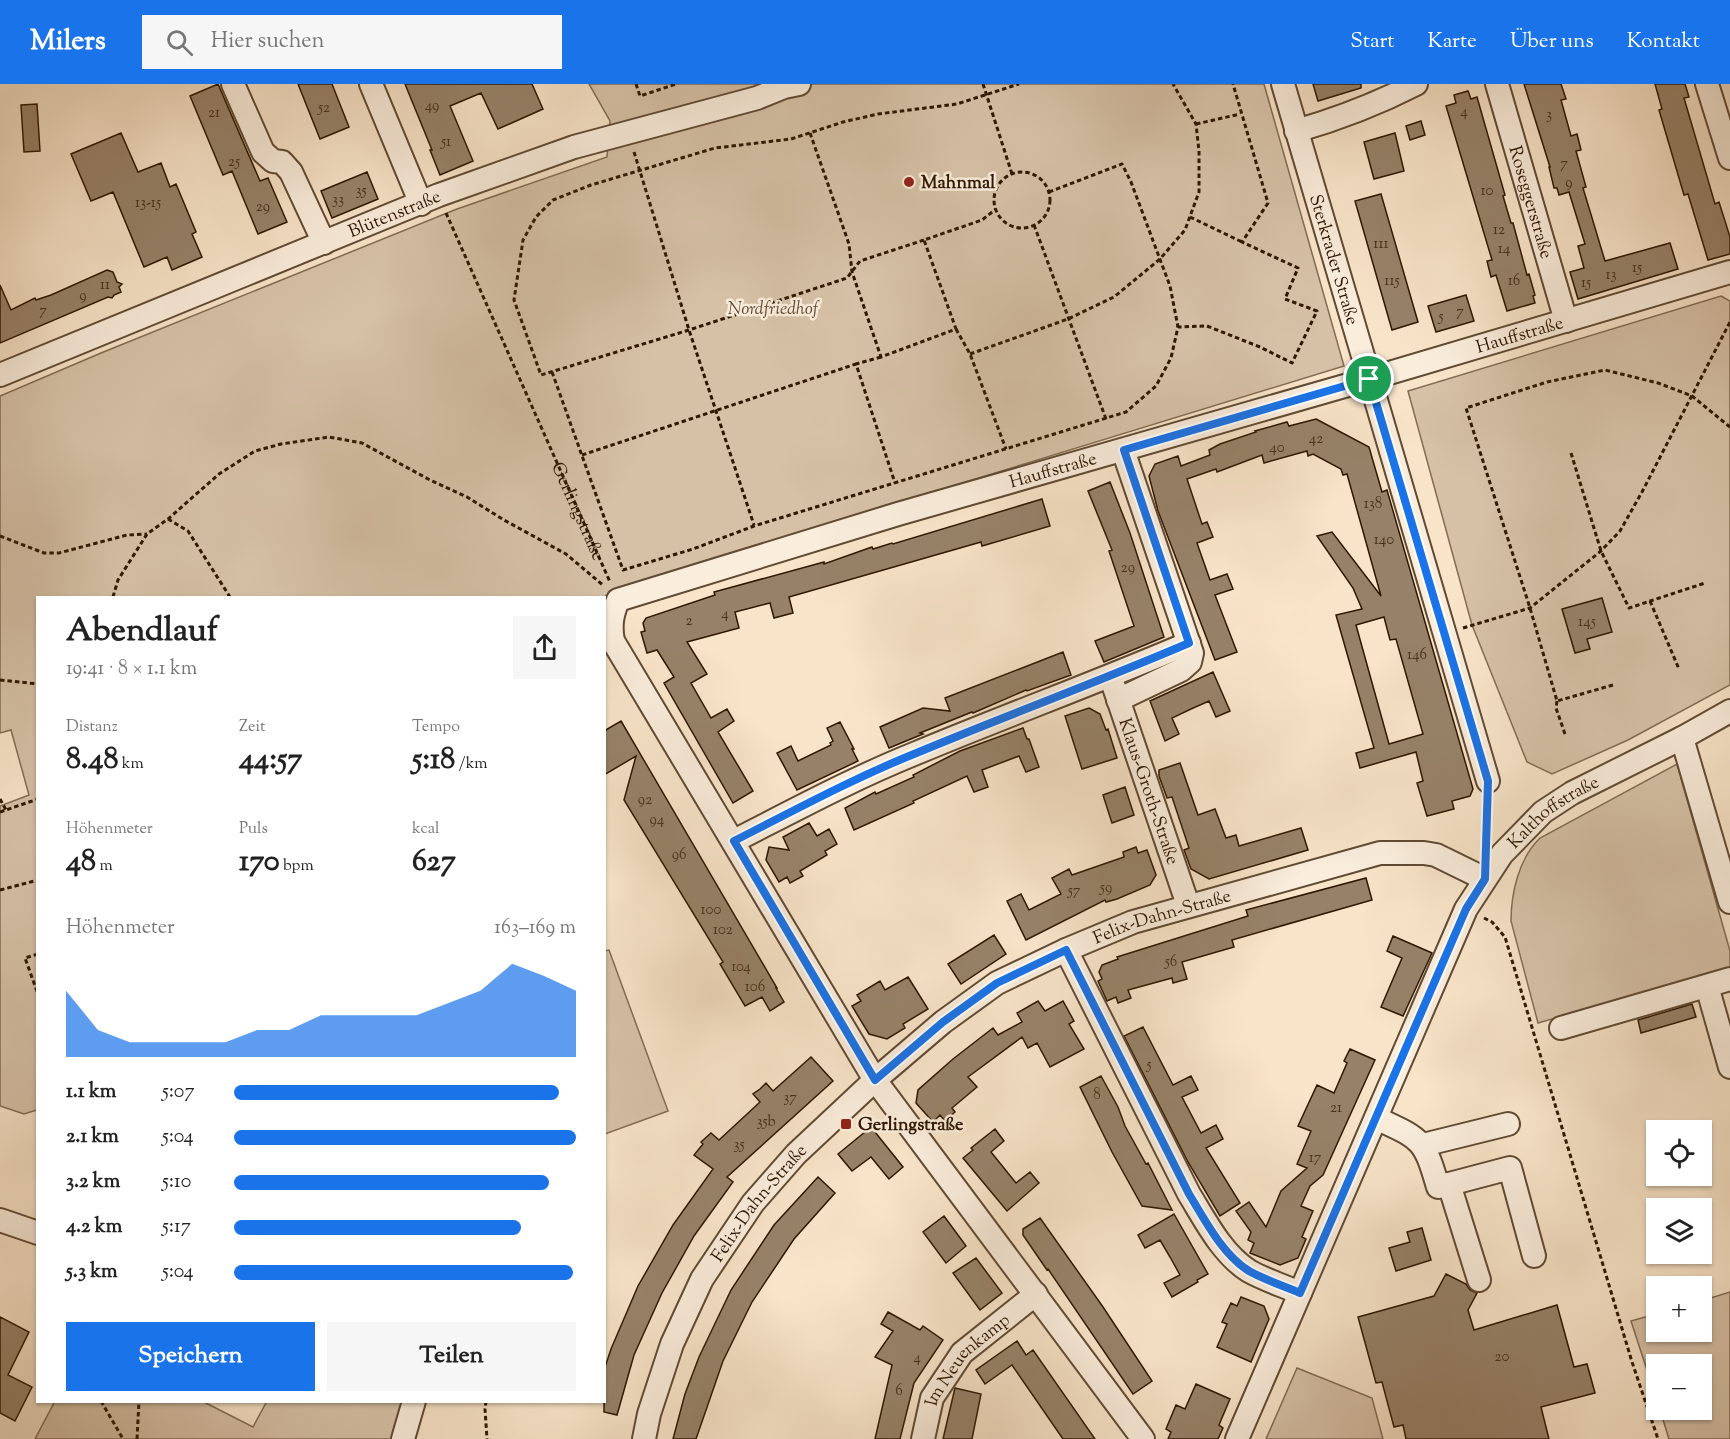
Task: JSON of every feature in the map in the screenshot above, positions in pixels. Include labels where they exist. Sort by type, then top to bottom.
[{"type":"street","points":[[233,84],[263,152],[273,161],[282,162],[291,172],[324,243]]},
{"type":"street","points":[[371,84],[430,199]]},
{"type":"street","name":"Blütenstraße","points":[[0,375],[430,199],[574,147],[757,98],[784,87],[799,84]]},
{"type":"street","name":"Sterkrader Straße","points":[[1283,84],[1488,781]]},
{"type":"street","points":[[1296,131],[1333,121],[1416,84]]},
{"type":"street","name":"Roseggerstraße","points":[[1497,84],[1566,321]]},
{"type":"street","points":[[1707,84],[1730,158]]},
{"type":"street","name":"Hauffstraße","points":[[617,597],[1730,272]]},
{"type":"street","points":[[1118,700],[1181,670],[1190,662],[1192,652],[1124,450]]},
{"type":"street","points":[[617,597],[612,614],[613,641],[875,1080],[1143,1439]]},
{"type":"street","points":[[734,841],[826,794],[913,754],[1110,677],[1189,643]]},
{"type":"street","name":"Klaus-Groth-Straße","points":[[1110,677],[1188,905]]},
{"type":"street","name":"Kalthoffstraße","points":[[1237,1439],[1466,909],[1485,879],[1502,854],[1542,812],[1572,793],[1682,738],[1730,711]]},
{"type":"street","points":[[1682,738],[1730,902]]},
{"type":"street","name":"Felix-Dahn-Straße","points":[[644,1439],[649,1414],[672,1344],[702,1279],[753,1203],[796,1154],[875,1080],[943,1022],[997,983],[1066,950],[1133,922],[1380,853],[1436,855],[1485,879]]},
{"type":"street","points":[[1066,950],[1189,1194],[1211,1230],[1234,1259],[1249,1270],[1300,1293]]},
{"type":"street","points":[[1561,1028],[1730,979]]},
{"type":"street","points":[[1707,986],[1730,1067]]},
{"type":"street","points":[[1376,1118],[1411,1134],[1423,1145],[1429,1153],[1438,1187],[1510,1168],[1534,1256]]},
{"type":"street","points":[[1423,1145],[1508,1124]]},
{"type":"street","points":[[1449,1184],[1479,1280]]},
{"type":"street","points":[[0,1220],[36,1232]]},
{"type":"street","points":[[0,1234],[36,1239]]},
{"type":"street","name":"Im Neuenkamp","points":[[923,1439],[932,1398],[962,1353],[1036,1294]]},
{"type":"street","points":[[403,1439],[413,1403]]},
{"type":"path","points":[[636,84],[640,96],[676,84]]},
{"type":"path","points":[[983,84],[1012,174]]},
{"type":"path","points":[[996,209],[982,220],[860,261],[847,278],[689,330],[541,375],[514,300],[523,240],[536,217],[553,200],[591,185],[715,148],[791,139],[878,114],[940,107],[987,96],[1019,84]]},
{"type":"path","points":[[970,354],[1068,319],[1114,297],[1160,259],[1185,230],[1199,192],[1199,152],[1196,124],[1173,84]]},
{"type":"path","points":[[1233,84],[1268,203],[1242,242]]},
{"type":"path","points":[[1196,124],[1240,114]]},
{"type":"path","points":[[627,133],[754,526]]},
{"type":"path","points":[[810,133],[849,244],[852,272],[880,357]]},
{"type":"path","points":[[552,372],[623,570],[693,549],[754,526],[1126,412],[1156,386],[1171,358],[1178,327],[1170,286],[1122,164],[1049,192]]},
{"type":"path","points":[[1012,174],[1030,174],[1045,184],[1049,192],[1048,209],[1044,217],[1034,225],[1013,227],[1005,222],[996,209],[996,192],[999,185],[1012,174]]},
{"type":"path","name":"Gerlingstraße","points":[[430,199],[617,597]]},
{"type":"path","points":[[1178,327],[1207,326],[1260,346],[1292,363],[1317,311],[1285,299],[1298,268],[1190,217]]},
{"type":"path","points":[[1034,225],[1106,419]]},
{"type":"path","points":[[924,240],[956,329],[970,354],[1006,449]]},
{"type":"path","points":[[1444,633],[1530,608],[1601,552],[1620,531],[1730,322]]},
{"type":"path","points":[[582,455],[880,357],[956,329]]},
{"type":"path","points":[[856,364],[895,483]]},
{"type":"path","points":[[1565,734],[1530,608],[1466,408],[1547,382],[1605,370],[1658,383],[1692,396],[1730,427]]},
{"type":"path","points":[[112,596],[118,580],[147,534],[168,519],[219,474],[255,451],[320,438],[345,439],[362,443],[430,480],[467,497],[566,554],[617,597]]},
{"type":"path","points":[[1571,453],[1601,552],[1629,608],[1705,583]]},
{"type":"path","points":[[168,519],[188,531],[229,596]]},
{"type":"path","points":[[0,536],[44,553],[59,554],[127,535],[147,534]]},
{"type":"path","points":[[1650,601],[1679,669]]},
{"type":"path","points":[[0,680],[36,684]]},
{"type":"path","points":[[1557,701],[1613,685]]},
{"type":"path","points":[[1486,846],[1488,781]]},
{"type":"path","points":[[0,799],[6,810]]},
{"type":"path","points":[[0,812],[36,800]]},
{"type":"path","points":[[0,890],[36,881]]},
{"type":"path","points":[[1466,909],[1492,922],[1505,937],[1629,1351],[1658,1439]]},
{"type":"path","points":[[36,955],[26,958],[36,988]]},
{"type":"path","points":[[101,1403],[123,1439]]},
{"type":"path","points":[[137,1439],[139,1403]]},
{"type":"path","points":[[486,1403],[487,1439]]},
{"type":"green space","name":"Nordfriedhof","points":[[589,84],[1264,84],[1344,366],[620,588],[606,596],[36,596],[36,1110],[24,1114],[0,1106],[0,806],[29,795],[11,730],[0,733],[0,396],[457,209],[607,157],[610,121]]},
{"type":"green space","points":[[1721,296],[1730,301],[1730,685],[1628,740],[1552,774],[1527,762],[1472,625],[1408,391]]},
{"type":"green space","points":[[1677,764],[1730,951],[1730,968],[1538,1023],[1511,921],[1515,888],[1527,855],[1540,838]]},
{"type":"green space","points":[[609,950],[668,1111],[606,1134],[606,951]]},
{"type":"green space","points":[[1730,1292],[1730,1439],[1669,1439],[1663,1420],[1712,1420],[1712,1354],[1646,1354],[1646,1367],[1631,1321],[1646,1317],[1646,1342],[1712,1342],[1712,1298]]},
{"type":"green space","points":[[1297,1368],[1372,1398],[1383,1439],[1266,1439]]},
{"type":"green space","points":[[54,1403],[206,1403],[253,1427],[266,1403],[404,1403],[395,1439],[35,1439]]},
{"type":"building","points":[[218,84],[260,181],[268,178],[287,222],[258,234],[232,171],[223,175],[190,96]]},
{"type":"building","points":[[298,84],[332,84],[349,127],[320,139]]},
{"type":"building","points":[[405,84],[532,84],[543,109],[498,129],[481,93],[450,106],[473,161],[440,175]]},
{"type":"building","points":[[1313,84],[1361,84],[1361,88],[1318,101]]},
{"type":"building","points":[[1524,84],[1561,84],[1566,99],[1561,100],[1571,136],[1577,134],[1581,150],[1576,151],[1586,187],[1583,188],[1605,261],[1670,243],[1678,269],[1578,299],[1570,272],[1584,268],[1578,246],[1585,244],[1569,192],[1559,195],[1557,188],[1554,188],[1550,167]]},
{"type":"building","points":[[1655,84],[1685,84],[1689,97],[1684,98],[1715,204],[1719,202],[1730,237],[1730,254],[1708,260],[1688,194],[1684,195],[1659,110],[1662,109]]},
{"type":"building","points":[[1468,91],[1471,99],[1477,97],[1505,195],[1503,196],[1535,295],[1533,296],[1535,303],[1507,311],[1496,275],[1491,277],[1487,261],[1492,260],[1446,106],[1456,103],[1454,95]]},
{"type":"building","points":[[37,104],[40,151],[24,152],[21,105]]},
{"type":"building","points":[[1421,121],[1425,135],[1410,140],[1406,126]]},
{"type":"building","points":[[121,133],[138,172],[161,163],[170,187],[176,184],[196,232],[192,234],[202,257],[172,270],[167,257],[144,267],[113,192],[91,201],[71,154]]},
{"type":"building","points":[[1395,133],[1404,171],[1374,179],[1364,142]]},
{"type":"building","points":[[367,172],[378,199],[332,218],[321,191]]},
{"type":"building","points":[[1381,194],[1418,322],[1392,330],[1355,201]]},
{"type":"building","points":[[107,270],[113,272],[117,282],[122,284],[119,287],[121,292],[112,298],[108,297],[0,343],[0,285],[11,310],[35,298],[36,300],[51,295]]},
{"type":"building","points":[[1466,295],[1474,321],[1436,332],[1428,306]]},
{"type":"building","points":[[1316,419],[1369,447],[1382,492],[1387,490],[1473,789],[1470,796],[1452,801],[1454,809],[1427,816],[1417,783],[1423,781],[1416,752],[1360,768],[1356,753],[1374,748],[1336,615],[1362,609],[1353,588],[1317,536],[1332,532],[1381,596],[1347,474],[1343,475],[1341,469],[1313,454],[1308,456],[1307,451],[1264,463],[1262,455],[1217,472],[1216,469],[1187,479],[1202,524],[1207,522],[1213,537],[1197,543],[1210,580],[1227,574],[1233,589],[1215,595],[1237,652],[1215,660],[1158,511],[1149,476],[1155,464],[1178,456],[1181,466],[1210,455],[1209,450],[1220,444],[1255,431],[1287,422],[1289,426]],"holes":[[[1384,617],[1390,640],[1396,639],[1423,734],[1389,744],[1356,625]]]},
{"type":"building","points":[[1110,482],[1130,533],[1164,637],[1104,662],[1095,641],[1134,626],[1109,551],[1112,550],[1088,491]]},
{"type":"building","points":[[1042,499],[1050,526],[982,546],[981,542],[789,597],[793,613],[774,618],[770,603],[735,612],[739,628],[687,642],[707,674],[691,683],[711,718],[727,709],[734,721],[718,732],[753,791],[733,803],[664,683],[674,677],[657,650],[647,653],[641,632],[645,631],[643,623],[646,618],[715,595],[714,592],[824,562],[824,564],[872,547],[873,549],[893,544]]},
{"type":"building","points":[[1602,598],[1612,632],[1587,639],[1590,649],[1575,653],[1562,609]]},
{"type":"building","points":[[1063,652],[1071,675],[1026,690],[889,748],[880,727],[923,708],[950,711],[945,698]]},
{"type":"building","points":[[1213,672],[1230,711],[1216,717],[1209,701],[1191,709],[1172,718],[1179,734],[1165,741],[1150,701]]},
{"type":"building","points":[[1089,708],[1100,714],[1106,730],[1108,729],[1117,758],[1082,769],[1065,716]]},
{"type":"building","points":[[621,721],[777,988],[784,1002],[770,1011],[762,997],[745,1006],[720,964],[723,962],[624,800],[636,756],[606,774],[606,730]]},
{"type":"building","points":[[840,722],[858,761],[797,790],[777,753],[791,746],[798,761],[831,745],[833,741],[827,728]]},
{"type":"building","points":[[1023,728],[1039,767],[1026,772],[1019,756],[982,770],[988,787],[974,792],[967,776],[854,830],[845,808],[875,792],[876,794],[914,777],[913,775],[960,751]]},
{"type":"building","points":[[1180,763],[1198,815],[1215,809],[1226,838],[1236,835],[1239,846],[1301,828],[1308,850],[1209,879],[1191,869],[1184,850],[1189,848],[1172,797],[1167,798],[1159,776],[1159,770]]},
{"type":"building","points":[[1125,787],[1134,815],[1112,823],[1103,795]]},
{"type":"building","points":[[809,823],[817,836],[829,829],[837,844],[825,851],[827,855],[800,871],[803,876],[790,883],[787,877],[779,882],[766,860],[769,847],[789,850],[783,837]]},
{"type":"building","points":[[1136,847],[1138,853],[1147,850],[1156,875],[1150,885],[1117,899],[1106,902],[1105,900],[1026,940],[1007,901],[1021,894],[1029,910],[1061,894],[1052,878],[1069,869],[1072,875],[1124,857],[1123,852]]},
{"type":"building","points":[[1366,878],[1372,900],[1232,940],[1234,947],[1182,962],[1187,979],[1173,983],[1172,978],[1128,990],[1131,998],[1118,1003],[1116,997],[1107,1001],[1098,981],[1102,979],[1099,972],[1102,965],[1118,959],[1117,957],[1248,916],[1246,910]]},
{"type":"building","points":[[994,935],[1006,954],[961,984],[948,964]]},
{"type":"building","points":[[1393,936],[1432,953],[1403,1016],[1381,1007],[1402,958],[1387,951]]},
{"type":"building","points":[[908,977],[928,1009],[903,1024],[905,1028],[887,1039],[869,1034],[852,1006],[861,1001],[857,995],[880,981],[885,990]]},
{"type":"building","points":[[1038,1001],[1045,1011],[1063,1001],[1074,1021],[1069,1024],[1084,1049],[1050,1067],[1037,1043],[1028,1048],[1022,1037],[968,1077],[977,1087],[952,1108],[955,1112],[945,1121],[940,1115],[933,1122],[916,1103],[918,1090],[993,1028],[998,1035],[1022,1022],[1017,1013]]},
{"type":"building","points":[[1692,1004],[1696,1017],[1641,1033],[1638,1020]]},
{"type":"building","points":[[1143,1027],[1173,1085],[1191,1076],[1198,1090],[1182,1097],[1201,1133],[1216,1125],[1223,1139],[1206,1148],[1240,1203],[1220,1216],[1188,1162],[1124,1036]]},
{"type":"building","points":[[1350,1049],[1375,1060],[1323,1175],[1310,1186],[1301,1206],[1313,1211],[1302,1237],[1306,1239],[1298,1258],[1280,1265],[1250,1253],[1254,1243],[1248,1240],[1251,1232],[1236,1211],[1249,1202],[1266,1227],[1281,1191],[1307,1168],[1297,1164],[1311,1131],[1298,1126],[1317,1085],[1334,1093],[1347,1063],[1344,1061]]},
{"type":"building","points":[[811,1057],[833,1081],[727,1177],[733,1182],[694,1236],[662,1293],[634,1355],[617,1415],[604,1412],[606,1364],[638,1286],[673,1225],[713,1169],[694,1155],[703,1144],[701,1142],[711,1133],[719,1140],[760,1102],[753,1094],[766,1083],[773,1091]]},
{"type":"building","points":[[1101,1076],[1118,1107],[1125,1126],[1146,1164],[1148,1163],[1172,1210],[1142,1206],[1112,1152],[1080,1087]]},
{"type":"building","points":[[871,1127],[903,1167],[889,1179],[871,1157],[852,1171],[838,1154]]},
{"type":"building","points":[[995,1129],[1004,1141],[991,1152],[1016,1183],[1030,1172],[1039,1183],[1007,1211],[963,1158],[973,1150],[971,1148]]},
{"type":"building","points":[[818,1177],[835,1193],[794,1239],[752,1302],[723,1361],[696,1439],[673,1439],[685,1394],[699,1357],[731,1290],[774,1225]]},
{"type":"building","points":[[1174,1214],[1208,1274],[1172,1297],[1164,1283],[1180,1275],[1160,1240],[1145,1248],[1138,1235]]},
{"type":"building","points":[[944,1216],[966,1246],[946,1263],[923,1232]]},
{"type":"building","points":[[1040,1218],[1152,1381],[1133,1394],[1023,1235],[1023,1229]]},
{"type":"building","points":[[1422,1228],[1431,1260],[1396,1271],[1389,1248],[1410,1242],[1407,1232]]},
{"type":"building","points":[[976,1258],[1002,1293],[980,1310],[953,1273]]},
{"type":"building","points":[[1446,1274],[1466,1284],[1470,1290],[1477,1293],[1468,1310],[1474,1330],[1557,1305],[1574,1367],[1587,1364],[1595,1393],[1541,1407],[1549,1439],[1406,1439],[1403,1425],[1394,1427],[1382,1382],[1376,1383],[1358,1317],[1434,1296]]},
{"type":"building","points":[[1241,1297],[1264,1306],[1269,1319],[1251,1362],[1217,1347],[1227,1324],[1222,1322],[1231,1303],[1237,1306]]},
{"type":"building","points":[[888,1312],[920,1330],[923,1326],[943,1340],[914,1383],[900,1439],[875,1439],[892,1365],[875,1357],[893,1331],[881,1324]]},
{"type":"building","points":[[0,1317],[29,1332],[8,1375],[32,1387],[15,1421],[0,1413]]},
{"type":"building","points":[[1017,1341],[1026,1355],[1033,1350],[1095,1439],[1063,1439],[1012,1365],[985,1384],[976,1370]]},
{"type":"building","points":[[1196,1384],[1230,1399],[1219,1425],[1223,1428],[1218,1439],[1168,1439],[1171,1432],[1166,1429],[1176,1405],[1185,1409]]},
{"type":"building","points":[[955,1388],[981,1394],[972,1439],[943,1439]]},
{"type":"place","name":"Mahnmal","points":[[909,182]]},
{"type":"place","name":"Gerlingstraße","points":[[846,1124]]},
{"type":"route","points":[[1369,379],[1488,781],[1485,879],[1466,909],[1300,1293],[1249,1270],[1234,1259],[1211,1230],[1189,1194],[1066,950],[997,983],[943,1022],[875,1080],[734,841],[826,794],[913,754],[1110,677],[1189,643],[1124,450],[1369,379]]}]
